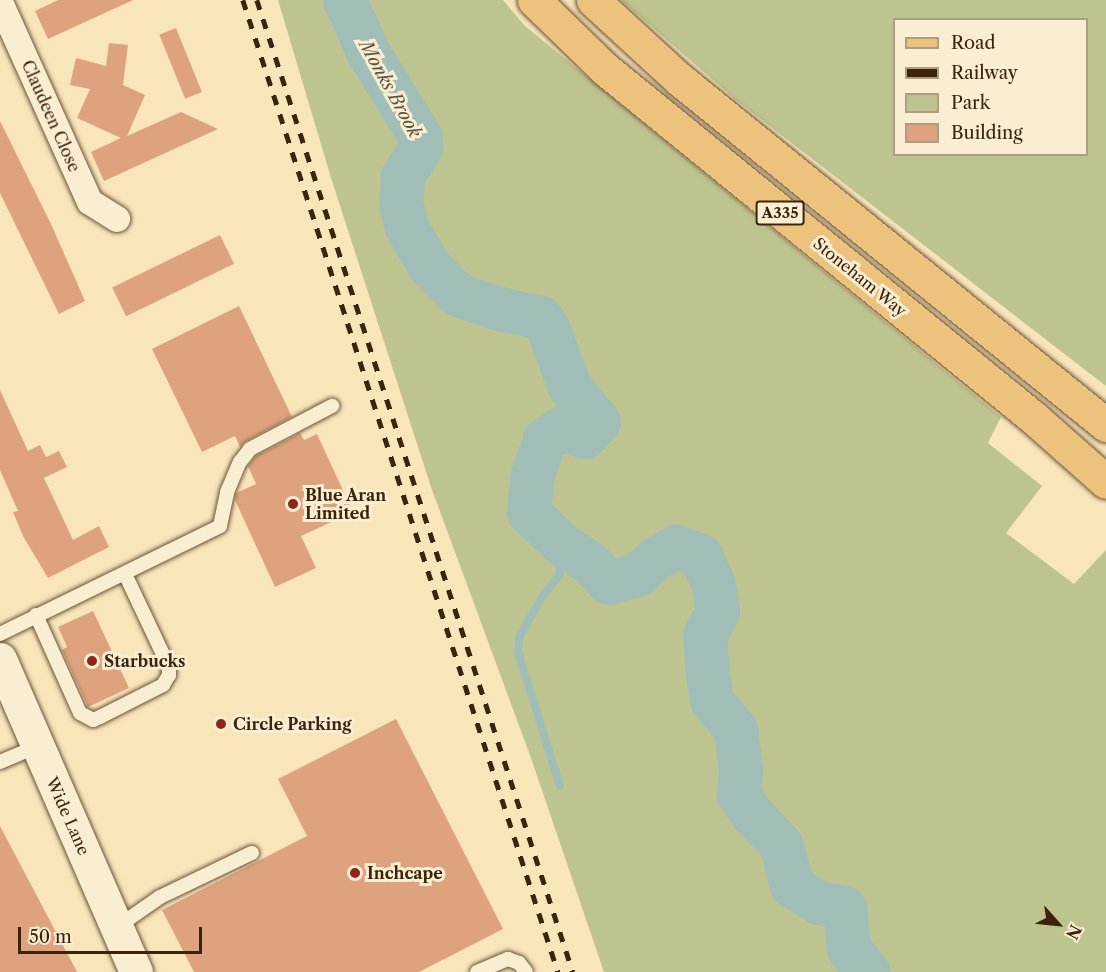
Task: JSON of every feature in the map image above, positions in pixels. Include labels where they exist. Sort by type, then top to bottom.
[{"type":"main road","name":"Stoneham Way","points":[[534,0],[605,69],[1034,418],[1106,482]]},
{"type":"main road","name":"A335","points":[[593,0],[679,79],[1106,425]]},
{"type":"street","name":"Claudeen Close","points":[[0,2],[90,202],[117,219]]},
{"type":"street","name":"Wide Lane","points":[[0,659],[136,972]]},
{"type":"lane","points":[[0,633],[220,526],[227,492],[240,462],[250,449],[332,406]]},
{"type":"lane","points":[[36,615],[80,713],[93,720],[163,685],[169,675],[170,667],[124,574]]},
{"type":"lane","points":[[0,762],[38,746]]},
{"type":"lane","points":[[117,927],[160,897],[252,853]]},
{"type":"lane","points":[[477,972],[508,959],[519,963],[526,972]]},
{"type":"green space","points":[[278,0],[503,0],[524,25],[1001,417],[988,443],[1042,486],[1006,533],[1074,584],[1106,550],[1106,972],[604,972],[531,758],[431,487],[332,181]]},
{"type":"green space","points":[[621,0],[1106,0],[1106,386],[735,99]]},
{"type":"building","points":[[58,0],[133,0],[48,39],[35,11]]},
{"type":"building","points":[[176,28],[202,92],[185,99],[159,35]]},
{"type":"building","points":[[109,43],[128,45],[123,85],[145,95],[127,136],[181,112],[218,129],[104,181],[91,152],[121,138],[77,118],[90,89],[70,85],[76,58],[106,66]]},
{"type":"building","points":[[0,121],[51,224],[85,301],[59,314],[0,193]]},
{"type":"building","points":[[220,235],[234,264],[126,316],[112,288]]},
{"type":"building","points":[[239,306],[292,417],[246,441],[240,447],[235,436],[202,452],[152,349]]},
{"type":"building","points":[[0,390],[28,451],[40,445],[46,457],[59,451],[67,467],[44,478],[73,540],[99,526],[109,547],[48,578],[23,536],[13,512],[18,511],[0,470]]},
{"type":"building","name":"Blue Aran Limited","points":[[300,433],[304,440],[317,434],[353,512],[301,536],[316,568],[275,587],[235,500],[236,493],[256,484],[248,466],[256,456]]},
{"type":"building","name":"Starbucks","points":[[93,611],[129,688],[88,707],[62,650],[67,647],[58,627]]},
{"type":"building","name":"Inchcape","points":[[396,719],[503,929],[419,972],[194,972],[162,910],[307,836],[278,779]]},
{"type":"building","points":[[0,826],[77,972],[0,972]]},
{"type":"waterway","name":"Monks Brook","points":[[345,0],[368,52],[420,136],[421,148],[403,177],[401,203],[407,228],[430,267],[458,295],[496,308],[541,318],[548,328],[570,387],[599,422],[585,437],[560,429],[545,440],[533,474],[529,513],[563,545],[590,563],[609,583],[638,575],[657,558],[677,547],[701,556],[714,585],[718,612],[705,635],[712,701],[736,730],[741,770],[739,795],[751,813],[782,846],[792,886],[819,903],[845,908],[849,949],[868,972]]},
{"type":"waterway","points":[[560,786],[518,652],[519,637],[542,597],[559,575],[563,545]]},
{"type":"railway","points":[[243,0],[558,972]]},
{"type":"railway","points":[[257,0],[573,972]]},
{"type":"place","name":"Blue Aran Limited","points":[[293,504]]},
{"type":"place","name":"Starbucks","points":[[92,661]]},
{"type":"place","name":"Circle Parking","points":[[221,724]]},
{"type":"place","name":"Inchcape","points":[[355,873]]}]
